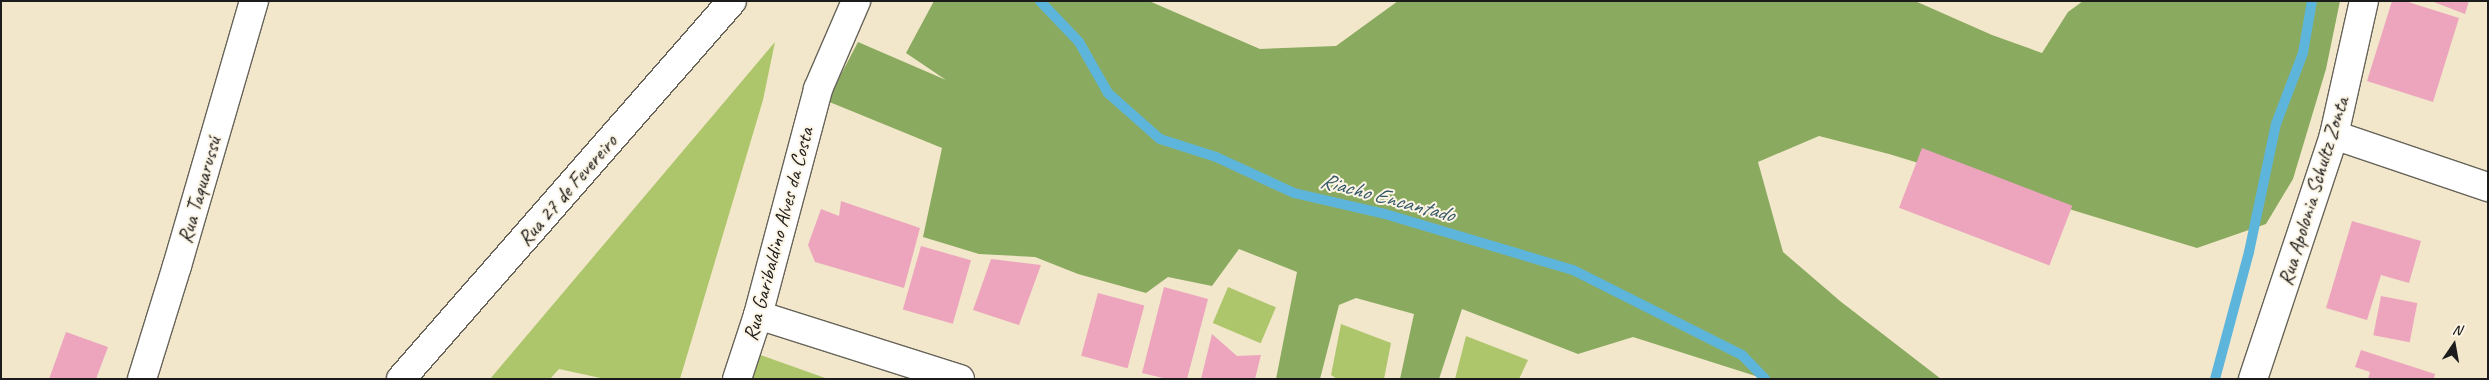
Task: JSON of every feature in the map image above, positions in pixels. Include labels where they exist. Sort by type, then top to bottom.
[{"type":"street","name":"Rua Taquarussú","points":[[142,379],[254,1]]},
{"type":"street","name":"Rua 27 de Fevereiro","points":[[401,379],[732,1]]},
{"type":"street","name":"Rua Garibaldino Alves da Costa","points":[[737,379],[758,315],[818,89],[856,1]]},
{"type":"street","name":"Rua Apolonia Schultz Zonta","points":[[2253,379],[2334,135],[2364,1]]},
{"type":"street","points":[[2334,135],[2488,186]]},
{"type":"street","points":[[758,315],[960,379]]},
{"type":"green space","points":[[934,1],[1149,1],[1260,49],[1336,46],[1398,1],[1915,1],[1992,35],[2042,53],[2068,12],[2083,1],[2340,1],[2326,69],[2293,179],[2266,224],[2197,248],[1889,154],[1819,136],[1758,162],[1783,252],[1840,301],[1941,379],[1765,379],[1633,337],[1578,354],[1462,309],[1439,379],[1400,379],[1414,314],[1356,298],[1339,305],[1320,379],[1276,379],[1297,272],[1239,249],[1212,286],[1168,277],[1146,293],[1078,274],[1035,257],[979,254],[923,237],[942,148],[827,101],[858,42],[946,80],[906,53]]},
{"type":"green space","points":[[775,42],[763,100],[680,379],[605,379],[559,369],[550,379],[490,379]]},
{"type":"green space","points":[[1228,287],[1276,307],[1261,343],[1213,323]]},
{"type":"green space","points":[[1341,324],[1391,343],[1384,379],[1337,379],[1331,375]]},
{"type":"green space","points":[[1466,336],[1528,360],[1519,379],[1455,379]]},
{"type":"green space","points":[[758,354],[828,379],[749,379]]},
{"type":"building","points":[[2392,1],[2405,1],[2459,18],[2433,102],[2367,81]]},
{"type":"building","points":[[2431,1],[2469,1],[2465,14]]},
{"type":"building","points":[[1922,148],[2072,206],[2049,265],[1899,208]]},
{"type":"building","points":[[841,201],[920,228],[904,288],[815,262],[808,245],[821,209],[839,216]]},
{"type":"building","points":[[2352,221],[2421,241],[2409,283],[2381,275],[2367,320],[2326,308]]},
{"type":"building","points":[[921,246],[971,260],[953,324],[903,309]]},
{"type":"building","points":[[991,259],[1041,265],[1019,325],[973,310]]},
{"type":"building","points":[[1164,287],[1208,299],[1187,379],[1167,379],[1142,373]]},
{"type":"building","points":[[1098,293],[1144,305],[1128,368],[1081,356]]},
{"type":"building","points":[[2381,296],[2417,303],[2410,342],[2373,335]]},
{"type":"building","points":[[66,332],[108,347],[96,379],[49,379]]},
{"type":"building","points":[[1212,334],[1237,356],[1261,355],[1255,379],[1201,379]]},
{"type":"building","points":[[2361,350],[2435,374],[2434,379],[2368,379],[2370,372],[2355,367]]},
{"type":"waterway","name":"Riacho Encantado","points":[[1040,1],[1079,42],[1108,93],[1160,139],[1216,157],[1294,193],[1385,214],[1573,270],[1742,355],[1765,379]]},
{"type":"waterway","points":[[2215,379],[2249,252],[2276,124],[2303,53],[2312,1]]}]
